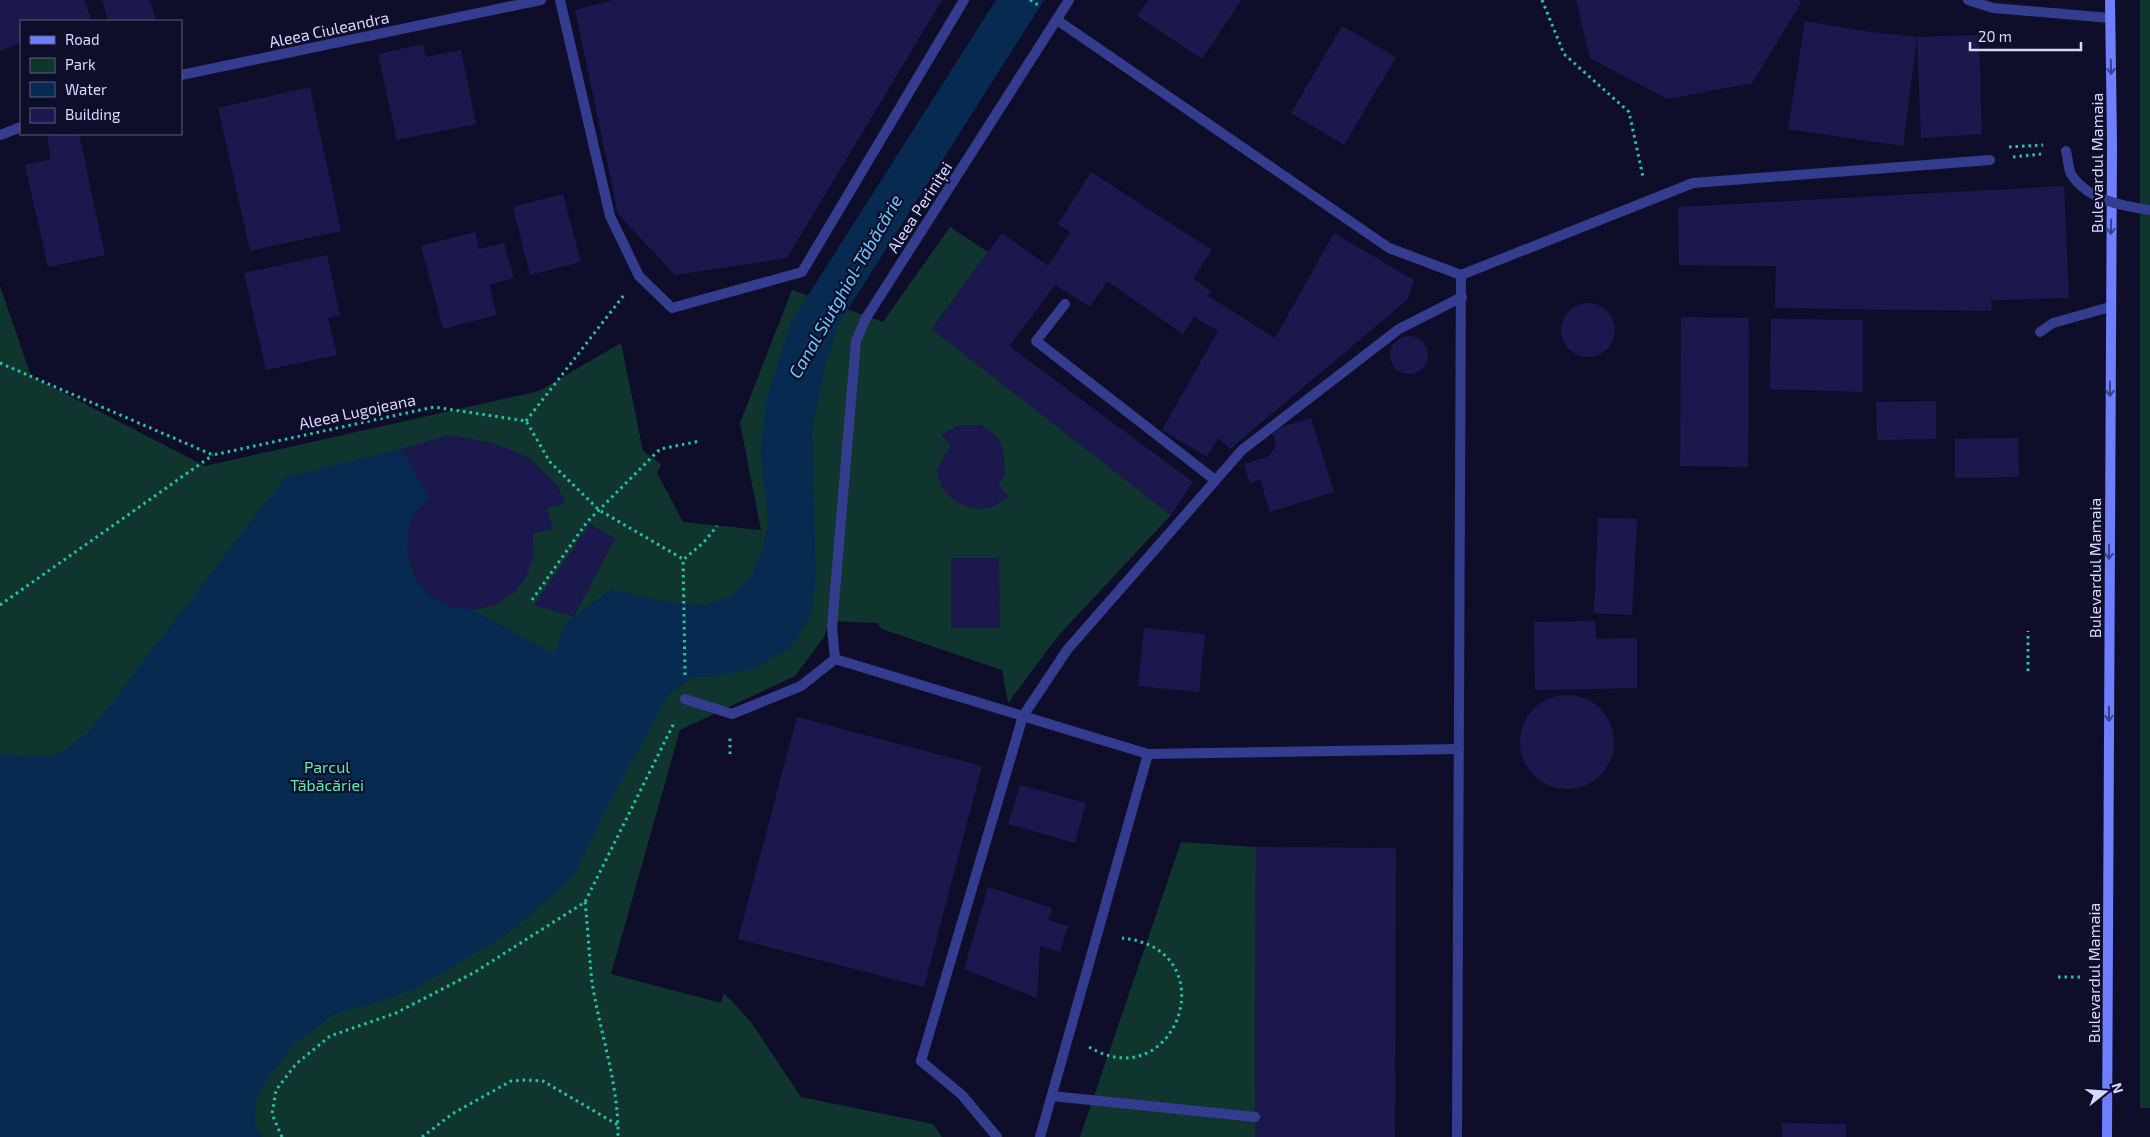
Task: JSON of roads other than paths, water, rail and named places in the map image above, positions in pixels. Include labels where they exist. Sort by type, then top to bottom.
[{"type":"main road","name":"Bulevardul Mamaia","points":[[2107,1137],[2112,143],[2110,0]]},
{"type":"street","name":"Aleea Ciuleandra","points":[[182,75],[541,0]]},
{"type":"street","points":[[560,0],[610,216],[639,276],[672,308],[802,272],[964,0]]},
{"type":"street","name":"Aleea Periniței","points":[[835,659],[832,627],[856,341],[866,318],[1069,0]]},
{"type":"street","points":[[1968,0],[1993,8],[2110,18]]},
{"type":"street","points":[[1057,20],[1389,248],[1461,275],[1693,184],[1990,160]]},
{"type":"street","points":[[0,135],[20,127]]},
{"type":"street","points":[[2066,151],[2070,173],[2087,192],[2125,207],[2150,210]]},
{"type":"street","points":[[1457,1137],[1461,275]]},
{"type":"street","points":[[997,1137],[962,1096],[921,1061],[1023,716],[1066,650],[1242,450],[1399,329],[1462,297]]},
{"type":"street","points":[[1066,304],[1036,341],[1215,480]]},
{"type":"street","points":[[2040,332],[2053,323],[2110,307]]},
{"type":"street","points":[[685,700],[732,714],[801,686],[835,659],[1148,754],[1459,749]]},
{"type":"street","points":[[1040,1137],[1148,754]]},
{"type":"street","points":[[1052,1096],[1255,1117]]},
{"type":"water","name":"Canal Siutghiol-Tăbăcărie","points":[[996,0],[1044,0],[838,325],[826,364],[812,429],[816,576],[812,614],[790,648],[753,669],[711,677],[693,677],[669,694],[605,811],[577,871],[509,933],[415,989],[335,1014],[296,1042],[271,1073],[256,1100],[255,1125],[263,1137],[0,1137],[0,753],[22,756],[56,756],[89,732],[285,477],[401,449],[429,496],[414,514],[407,535],[410,569],[423,588],[431,597],[450,607],[473,610],[554,654],[565,624],[611,589],[665,602],[706,605],[731,596],[752,576],[764,545],[768,518],[761,453],[766,401],[791,322]]},
{"type":"park label","name":"Parcul Tăbăcăriei","points":[[327,775]]}]
